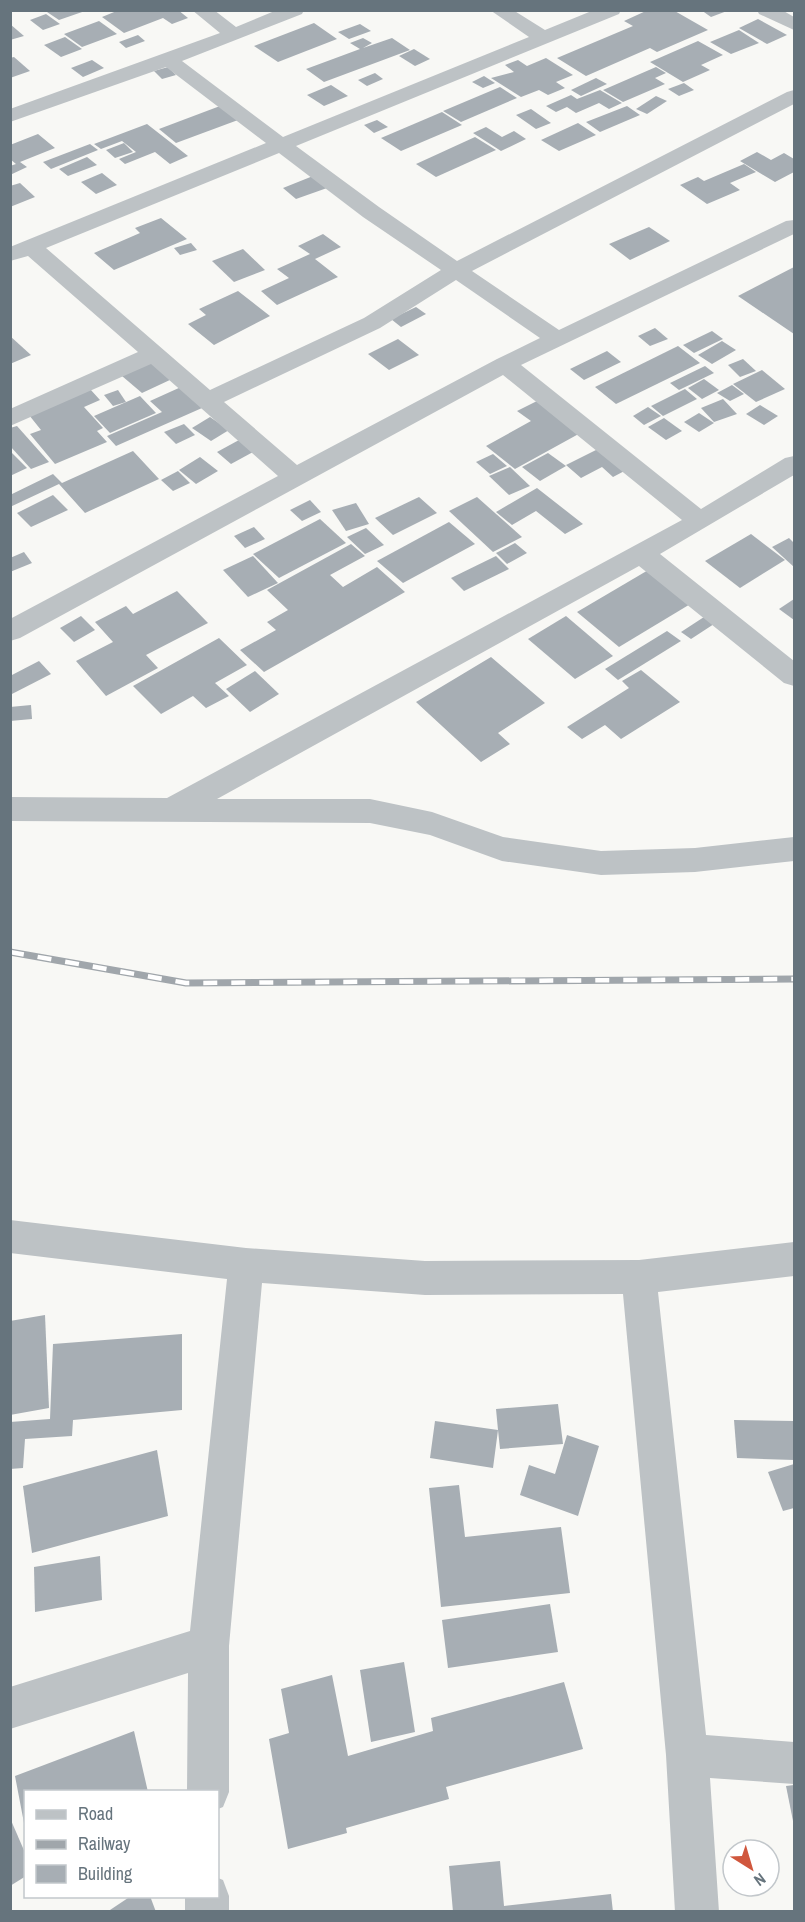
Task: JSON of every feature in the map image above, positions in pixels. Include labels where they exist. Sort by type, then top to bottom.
[{"type":"street","points":[[201,10],[234,34]]},
{"type":"street","points":[[10,116],[168,60],[295,10]]},
{"type":"street","points":[[499,10],[544,38]]},
{"type":"street","points":[[21,251],[612,10]]},
{"type":"street","points":[[766,10],[795,24]]},
{"type":"street","points":[[168,60],[285,145],[371,212],[558,339]]},
{"type":"street","points":[[208,400],[372,322],[455,271],[795,96]]},
{"type":"street","points":[[10,631],[505,364],[789,234]]},
{"type":"street","points":[[21,251],[154,354],[295,477]]},
{"type":"street","points":[[10,418],[154,354]]},
{"type":"street","points":[[505,364],[700,521]]},
{"type":"street","points":[[169,811],[700,521],[795,464]]},
{"type":"street","points":[[641,552],[795,676]]},
{"type":"street","points":[[10,809],[369,811],[432,824],[502,849],[601,864],[695,860],[794,847]]},
{"type":"street","points":[[10,1236],[246,1265],[425,1278],[639,1277],[795,1259]]},
{"type":"street","points":[[208,1790],[209,1646],[246,1265]]},
{"type":"street","points":[[639,1277],[687,1755],[697,1911]]},
{"type":"street","points":[[10,1708],[209,1646]]},
{"type":"street","points":[[687,1755],[795,1763]]},
{"type":"building","points":[[44,10],[85,10],[85,11],[59,20]]},
{"type":"building","points":[[119,10],[178,10],[188,18],[172,24],[163,18],[124,33],[102,17]]},
{"type":"building","points":[[648,10],[673,10],[708,30],[657,52],[650,48],[586,76],[557,58],[633,26],[624,21]]},
{"type":"building","points":[[701,10],[727,10],[727,11],[711,17]]},
{"type":"building","points":[[46,14],[60,24],[43,30],[30,20]]},
{"type":"building","points":[[758,19],[787,35],[767,44],[739,28]]},
{"type":"building","points":[[99,21],[117,34],[82,47],[64,34]]},
{"type":"building","points":[[314,23],[337,39],[278,62],[254,46]]},
{"type":"building","points":[[10,24],[24,36],[10,40]]},
{"type":"building","points":[[360,24],[371,31],[349,39],[338,32]]},
{"type":"building","points":[[739,30],[759,43],[731,54],[710,42]]},
{"type":"building","points":[[138,35],[145,41],[126,48],[119,42]]},
{"type":"building","points":[[65,37],[82,49],[61,57],[44,45]]},
{"type":"building","points":[[363,38],[372,43],[363,48],[392,38],[410,50],[324,82],[306,69],[360,49],[350,43]]},
{"type":"building","points":[[698,41],[723,55],[701,65],[710,70],[683,82],[650,62]]},
{"type":"building","points":[[414,49],[430,59],[415,66],[399,56]]},
{"type":"building","points":[[14,57],[30,71],[10,78],[10,58]]},
{"type":"building","points":[[546,58],[573,75],[556,82],[565,88],[548,95],[539,90],[521,97],[491,78],[514,72],[505,65],[518,60],[527,66]]},
{"type":"building","points":[[92,60],[104,68],[83,77],[71,68]]},
{"type":"building","points":[[168,67],[176,75],[162,79],[154,71]]},
{"type":"building","points":[[656,67],[666,73],[655,78],[665,84],[623,102],[603,90]]},
{"type":"building","points":[[375,73],[383,79],[367,86],[358,80]]},
{"type":"building","points":[[484,76],[495,83],[483,88],[472,82]]},
{"type":"building","points":[[596,78],[607,84],[581,96],[571,90]]},
{"type":"building","points":[[684,83],[694,90],[679,96],[668,89]]},
{"type":"building","points":[[331,85],[348,96],[324,106],[307,95]]},
{"type":"building","points":[[500,87],[517,98],[461,122],[443,111]]},
{"type":"building","points":[[600,90],[622,103],[609,109],[599,103],[576,113],[567,107],[556,112],[546,106],[571,95],[577,99]]},
{"type":"building","points":[[656,96],[667,101],[647,114],[636,109]]},
{"type":"building","points":[[220,106],[238,120],[176,143],[159,129]]},
{"type":"building","points":[[627,106],[640,115],[600,132],[586,122]]},
{"type":"building","points":[[531,109],[551,123],[536,129],[516,115]]},
{"type":"building","points":[[442,112],[462,125],[401,151],[381,138]]},
{"type":"building","points":[[377,120],[388,127],[374,133],[364,125]]},
{"type":"building","points":[[578,123],[596,135],[559,151],[541,140]]},
{"type":"building","points":[[147,124],[188,156],[170,164],[155,152],[125,164],[119,159],[136,152],[122,141],[101,149],[94,144]]},
{"type":"building","points":[[486,127],[502,137],[514,131],[526,139],[501,151],[473,133]]},
{"type":"building","points":[[38,134],[55,148],[20,162],[27,167],[10,175],[10,166],[16,164],[10,159],[10,145]]},
{"type":"building","points":[[475,137],[496,150],[436,177],[416,164]]},
{"type":"building","points":[[124,143],[133,152],[115,158],[106,150]]},
{"type":"building","points":[[90,144],[98,150],[51,169],[43,162]]},
{"type":"building","points":[[757,152],[771,160],[784,153],[794,159],[794,172],[775,182],[740,161]]},
{"type":"building","points":[[87,157],[97,165],[68,176],[59,169]]},
{"type":"building","points":[[744,164],[756,172],[730,183],[740,190],[707,204],[680,185],[698,177],[704,181]]},
{"type":"building","points":[[102,173],[117,185],[96,194],[81,182]]},
{"type":"building","points":[[313,176],[327,188],[296,199],[283,188]]},
{"type":"building","points":[[20,183],[35,197],[10,207],[10,186]]},
{"type":"building","points":[[161,218],[187,239],[114,270],[94,253],[140,233],[135,228]]},
{"type":"building","points":[[649,227],[670,241],[630,260],[609,244]]},
{"type":"building","points":[[323,234],[341,247],[315,259],[338,277],[277,305],[261,291],[289,278],[277,269],[310,254],[298,246]]},
{"type":"building","points":[[191,243],[197,250],[180,255],[174,248]]},
{"type":"building","points":[[243,249],[265,270],[234,282],[212,261]]},
{"type":"building","points":[[794,267],[794,334],[738,296]]},
{"type":"building","points":[[238,291],[270,316],[214,345],[188,324],[206,315],[199,309]]},
{"type":"building","points":[[416,307],[426,314],[401,327],[391,319]]},
{"type":"building","points":[[655,328],[668,339],[650,346],[638,336]]},
{"type":"building","points":[[712,331],[723,339],[694,353],[683,345]]},
{"type":"building","points":[[10,336],[31,355],[10,364]]},
{"type":"building","points":[[398,339],[419,355],[389,370],[368,354]]},
{"type":"building","points":[[722,341],[736,350],[712,364],[698,355]]},
{"type":"building","points":[[678,346],[700,363],[616,404],[595,387]]},
{"type":"building","points":[[607,351],[621,362],[584,380],[570,369]]},
{"type":"building","points":[[743,359],[756,371],[740,377],[728,365]]},
{"type":"building","points":[[152,362],[172,379],[142,393],[122,376]]},
{"type":"building","points":[[705,366],[714,373],[679,390],[670,383]]},
{"type":"building","points":[[762,370],[785,389],[756,402],[733,384]]},
{"type":"building","points":[[704,379],[719,390],[702,399],[688,388]]},
{"type":"building","points":[[732,385],[744,394],[730,401],[717,393]]},
{"type":"building","points":[[181,387],[202,408],[116,446],[107,436],[162,412],[150,401]]},
{"type":"building","points":[[90,389],[100,400],[84,407],[103,428],[97,431],[107,442],[55,464],[30,434],[41,430],[29,415]]},
{"type":"building","points":[[685,389],[697,399],[663,416],[651,406]]},
{"type":"building","points":[[118,390],[126,402],[113,406],[104,395]]},
{"type":"building","points":[[140,396],[156,413],[110,433],[94,416]]},
{"type":"building","points":[[541,399],[584,431],[515,469],[486,446],[531,421],[517,411]]},
{"type":"building","points":[[723,399],[737,414],[714,422],[701,408]]},
{"type":"building","points":[[760,405],[778,416],[764,425],[746,414]]},
{"type":"building","points":[[648,407],[661,416],[644,425],[633,416]]},
{"type":"building","points":[[699,413],[714,423],[699,432],[684,422]]},
{"type":"building","points":[[210,417],[229,430],[211,441],[192,428]]},
{"type":"building","points":[[664,418],[682,431],[666,440],[648,427]]},
{"type":"building","points":[[184,424],[195,435],[176,444],[164,432]]},
{"type":"building","points":[[17,426],[49,462],[31,469],[10,446],[10,428]]},
{"type":"building","points":[[239,440],[253,452],[231,464],[217,452]]},
{"type":"building","points":[[606,445],[632,467],[613,477],[602,467],[581,478],[566,465]]},
{"type":"building","points":[[10,451],[27,468],[10,476]]},
{"type":"building","points":[[133,451],[159,479],[85,513],[59,484],[10,507],[10,495],[53,474],[62,483]]},
{"type":"building","points":[[548,453],[566,466],[540,481],[522,467]]},
{"type":"building","points":[[493,454],[507,466],[490,474],[476,462]]},
{"type":"building","points":[[200,457],[218,471],[196,484],[179,470]]},
{"type":"building","points":[[510,467],[530,486],[509,495],[489,476]]},
{"type":"building","points":[[178,471],[190,483],[173,491],[161,480]]},
{"type":"building","points":[[537,488],[583,524],[565,534],[536,511],[512,525],[496,512]]},
{"type":"building","points":[[53,495],[68,510],[31,527],[17,513]]},
{"type":"building","points":[[419,497],[437,513],[393,535],[375,518]]},
{"type":"building","points":[[477,497],[522,537],[493,552],[449,511]]},
{"type":"building","points":[[310,500],[321,512],[302,521],[290,510]]},
{"type":"building","points":[[356,503],[369,524],[346,531],[332,510]]},
{"type":"building","points":[[320,519],[346,543],[279,578],[253,554]]},
{"type":"building","points":[[449,522],[475,544],[403,583],[377,561]]},
{"type":"building","points":[[254,527],[265,539],[245,548],[234,536]]},
{"type":"building","points":[[366,528],[384,545],[365,554],[347,537]]},
{"type":"building","points":[[751,534],[785,560],[740,588],[705,561]]},
{"type":"building","points":[[789,538],[794,543],[794,567],[772,547]]},
{"type":"building","points":[[515,543],[527,553],[507,564],[496,553]]},
{"type":"building","points":[[351,544],[365,556],[330,575],[343,587],[377,567],[405,592],[264,672],[240,650],[276,630],[267,622],[288,610],[267,590]]},
{"type":"building","points":[[24,552],[32,563],[10,572],[10,558]]},
{"type":"building","points":[[253,556],[278,583],[248,597],[223,570]]},
{"type":"building","points":[[496,556],[509,569],[464,591],[451,578]]},
{"type":"building","points":[[650,569],[692,603],[619,647],[577,612]]},
{"type":"building","points":[[177,591],[208,623],[146,655],[158,668],[106,696],[76,661],[113,642],[95,622],[126,606],[133,614]]},
{"type":"building","points":[[794,599],[794,620],[779,609]]},
{"type":"building","points":[[81,616],[95,630],[74,642],[60,628]]},
{"type":"building","points":[[566,616],[613,656],[575,679],[528,639]]},
{"type":"building","points":[[704,617],[714,624],[691,639],[681,632]]},
{"type":"building","points":[[667,631],[681,641],[618,680],[605,669]]},
{"type":"building","points":[[219,638],[247,665],[215,683],[229,696],[206,708],[193,696],[161,714],[133,686]]},
{"type":"building","points":[[491,657],[545,703],[498,733],[510,744],[481,762],[416,702]]},
{"type":"building","points":[[39,661],[51,674],[10,695],[10,676]]},
{"type":"building","points":[[641,670],[680,702],[621,739],[605,725],[582,739],[567,727],[629,688],[622,681]]},
{"type":"building","points":[[255,671],[279,694],[250,712],[226,689]]},
{"type":"building","points":[[31,705],[32,719],[10,721],[10,707]]},
{"type":"building","points":[[45,1315],[49,1408],[10,1415],[10,1321]]},
{"type":"building","points":[[182,1334],[182,1410],[73,1420],[72,1436],[25,1439],[23,1468],[10,1469],[10,1422],[50,1419],[53,1344]]},
{"type":"building","points":[[558,1404],[563,1444],[500,1449],[496,1409]]},
{"type":"building","points":[[734,1420],[794,1421],[794,1460],[737,1458]]},
{"type":"building","points":[[435,1421],[498,1430],[493,1468],[430,1458]]},
{"type":"building","points":[[567,1435],[599,1446],[578,1516],[520,1495],[529,1465],[555,1474]]},
{"type":"building","points":[[157,1450],[168,1516],[32,1553],[23,1486]]},
{"type":"building","points":[[794,1464],[794,1508],[783,1511],[768,1472]]},
{"type":"building","points":[[459,1485],[465,1537],[561,1527],[570,1593],[441,1607],[429,1488]]},
{"type":"building","points":[[100,1556],[102,1600],[35,1612],[34,1567]]},
{"type":"building","points":[[550,1604],[558,1652],[448,1668],[442,1620]]},
{"type":"building","points":[[404,1662],[415,1732],[371,1742],[360,1670]]},
{"type":"building","points":[[332,1675],[348,1756],[433,1731],[431,1718],[564,1682],[583,1749],[446,1787],[449,1799],[346,1828],[347,1833],[288,1849],[269,1739],[289,1733],[281,1689]]},
{"type":"building","points":[[134,1731],[148,1790],[24,1790],[24,1823],[15,1776]]},
{"type":"building","points":[[794,1785],[794,1821],[793,1821],[786,1786]]},
{"type":"building","points":[[10,1818],[24,1850],[24,1877],[10,1886]]},
{"type":"building","points":[[500,1861],[504,1906],[611,1894],[613,1912],[453,1912],[449,1866]]},
{"type":"building","points":[[128,1898],[151,1898],[156,1912],[107,1912]]},
{"type":"railway","points":[[10,952],[186,983],[794,979]]}]
